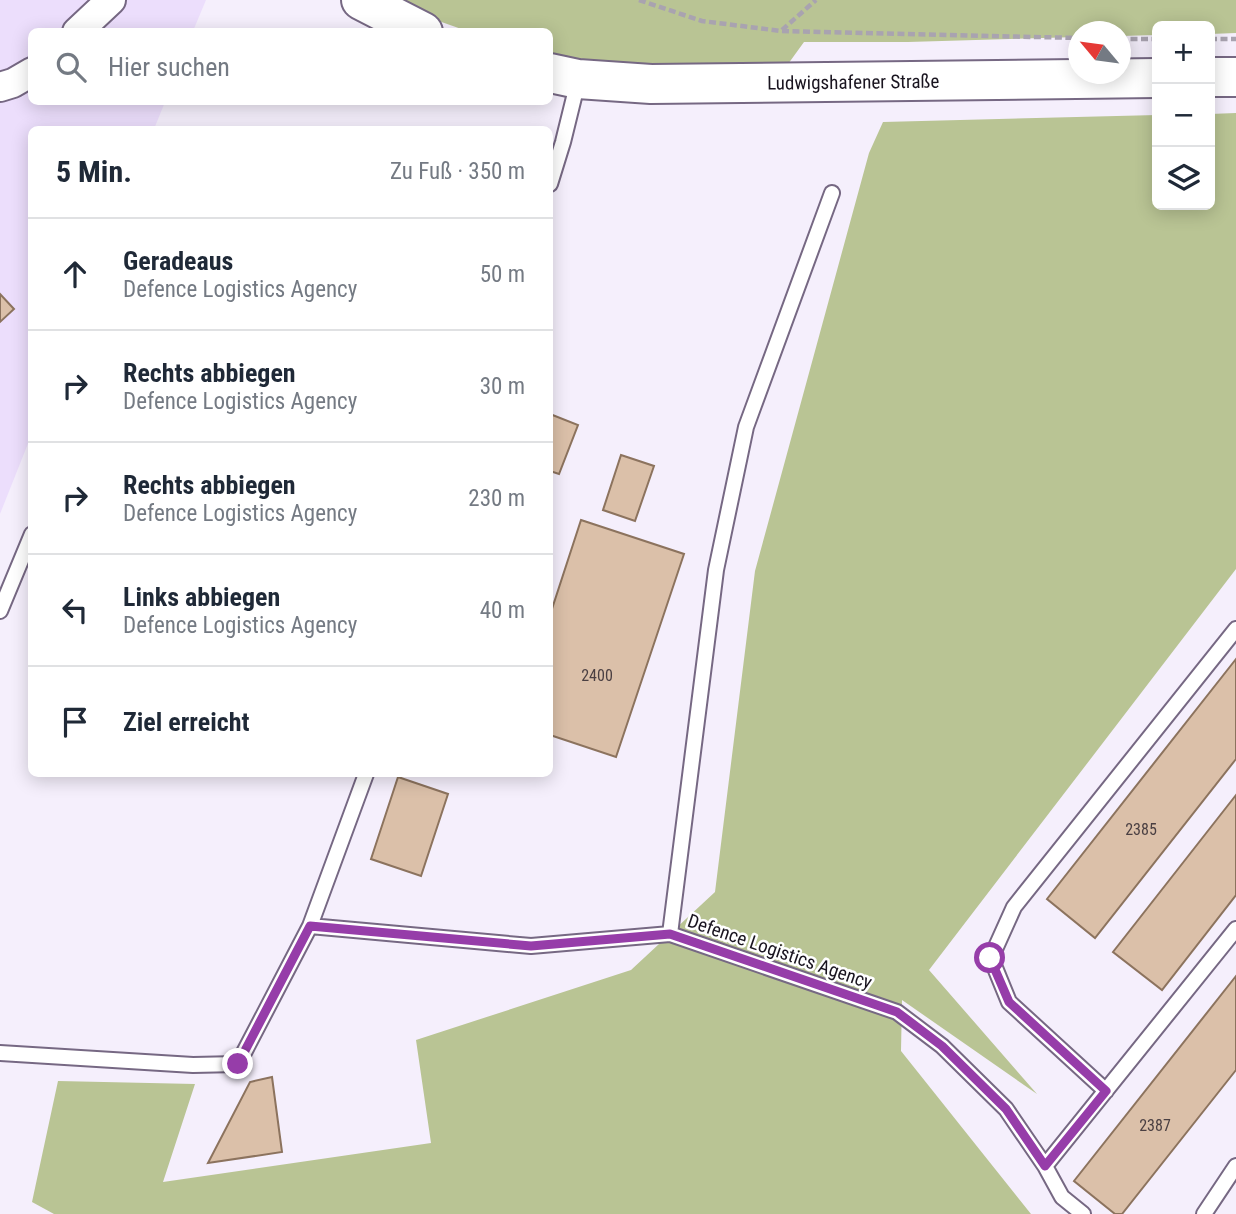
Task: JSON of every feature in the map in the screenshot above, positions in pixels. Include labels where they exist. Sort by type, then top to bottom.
[{"type":"street","points":[[81,28],[111,0]]},
{"type":"street","points":[[361,0],[415,28]]},
{"type":"street","points":[[0,87],[28,74]]},
{"type":"street","name":"Ludwigshafener Straße","points":[[564,76],[651,84],[1152,78]]},
{"type":"street","points":[[1215,78],[1236,77]]},
{"type":"lane","points":[[553,174],[563,142],[564,76]]},
{"type":"lane","points":[[670,934],[716,570],[746,427],[832,193]]},
{"type":"lane","points":[[0,611],[27,562]]},
{"type":"lane","points":[[1106,1091],[1009,1002],[990,958],[1014,906],[1236,629]]},
{"type":"lane","points":[[0,1053],[193,1065],[238,1064],[310,926],[365,777]]},
{"type":"lane","name":"Defence Logistics Agency","points":[[310,926],[531,946],[670,934],[897,1012],[942,1046],[1006,1109],[1045,1166],[1062,1197],[1083,1214]]},
{"type":"lane","points":[[1045,1166],[1236,929]]},
{"type":"lane","points":[[1205,1214],[1236,1166]]},
{"type":"path","points":[[639,0],[702,21],[781,31],[1068,38]]},
{"type":"path","points":[[781,31],[816,0]]},
{"type":"path","points":[[1131,39],[1152,39]]},
{"type":"path","points":[[1215,39],[1236,39]]},
{"type":"shaded area","points":[[0,0],[206,0],[194,28],[28,28],[28,105],[164,105],[155,126],[28,126],[28,444],[0,514]]},
{"type":"green space","points":[[397,0],[1236,0],[1236,33],[1215,34],[1215,21],[1152,21],[1152,35],[1131,36],[1131,21],[1068,21],[1068,37],[804,42],[783,71],[600,67],[553,57],[553,28],[458,28],[416,13]]},
{"type":"green space","points":[[1236,113],[1236,569],[929,970],[1037,1094],[902,1000],[901,1051],[1031,1214],[54,1214],[32,1202],[58,1081],[195,1084],[163,1182],[431,1143],[416,1040],[631,970],[715,892],[755,571],[869,153],[883,122],[1152,115],[1152,210],[1215,210],[1215,114]]},
{"type":"building","points":[[0,294],[14,309],[0,322]]},
{"type":"building","points":[[553,415],[578,425],[559,474],[553,472]]},
{"type":"building","points":[[621,455],[654,466],[635,521],[603,510]]},
{"type":"building","points":[[581,520],[684,554],[616,757],[553,736],[553,606]]},
{"type":"building","points":[[1236,659],[1236,759],[1095,938],[1047,899]]},
{"type":"building","points":[[398,777],[448,794],[421,876],[371,859]]},
{"type":"building","points":[[1236,795],[1236,895],[1162,990],[1113,952]]},
{"type":"building","points":[[1236,976],[1236,1070],[1122,1214],[1115,1214],[1074,1181]]},
{"type":"building","points":[[272,1077],[282,1152],[208,1163],[250,1082]]},
{"type":"route","points":[[238,1064],[310,926],[531,946],[670,934],[897,1012],[942,1046],[1006,1109],[1045,1166],[1106,1091],[1009,1002],[990,958]]}]
